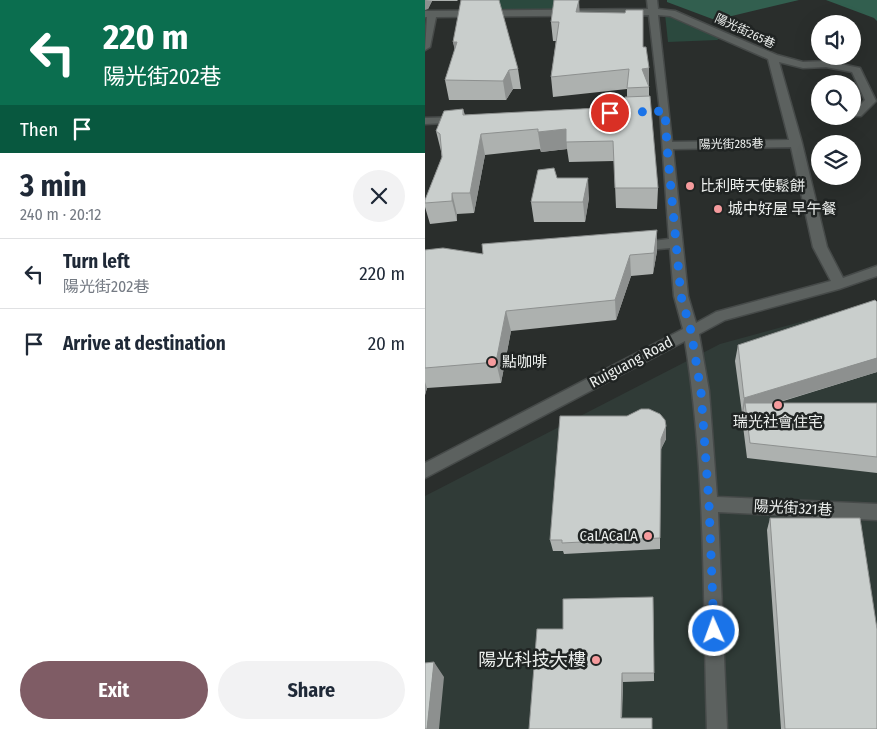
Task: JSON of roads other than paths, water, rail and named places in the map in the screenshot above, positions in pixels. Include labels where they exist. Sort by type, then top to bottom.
[{"type":"street","points":[[458,14],[464,0]]},
{"type":"street","points":[[652,6],[660,111],[667,146],[681,296],[691,331],[701,392],[709,504],[717,729]]},
{"type":"street","name":"陽光街265巷","points":[[428,14],[652,6],[773,57],[796,143],[819,246],[839,284]]},
{"type":"street","points":[[425,47],[428,14]]},
{"type":"street","points":[[773,57],[803,65],[826,64],[856,70],[858,75]]},
{"type":"street","points":[[861,80],[871,101],[861,110]]},
{"type":"street","points":[[425,121],[473,119]]},
{"type":"street","name":"陽光街285巷","points":[[667,146],[796,143]]},
{"type":"street","points":[[623,248],[675,243]]},
{"type":"street","name":"Ruiguang Road","points":[[425,471],[721,316],[839,284],[877,271]]},
{"type":"street","name":"陽光街321巷","points":[[709,504],[877,512]]},
{"type":"place","name":"比利時天使鬆餅","points":[[690,186]]},
{"type":"place","name":"城中好屋 早午餐","points":[[718,209]]},
{"type":"place","name":"點咖啡","points":[[492,362]]},
{"type":"place","name":"瑞光社會住宅","points":[[778,405]]},
{"type":"place","name":"CaLACaLA","points":[[648,536]]},
{"type":"place","name":"陽光科技大樓","points":[[596,660]]}]
